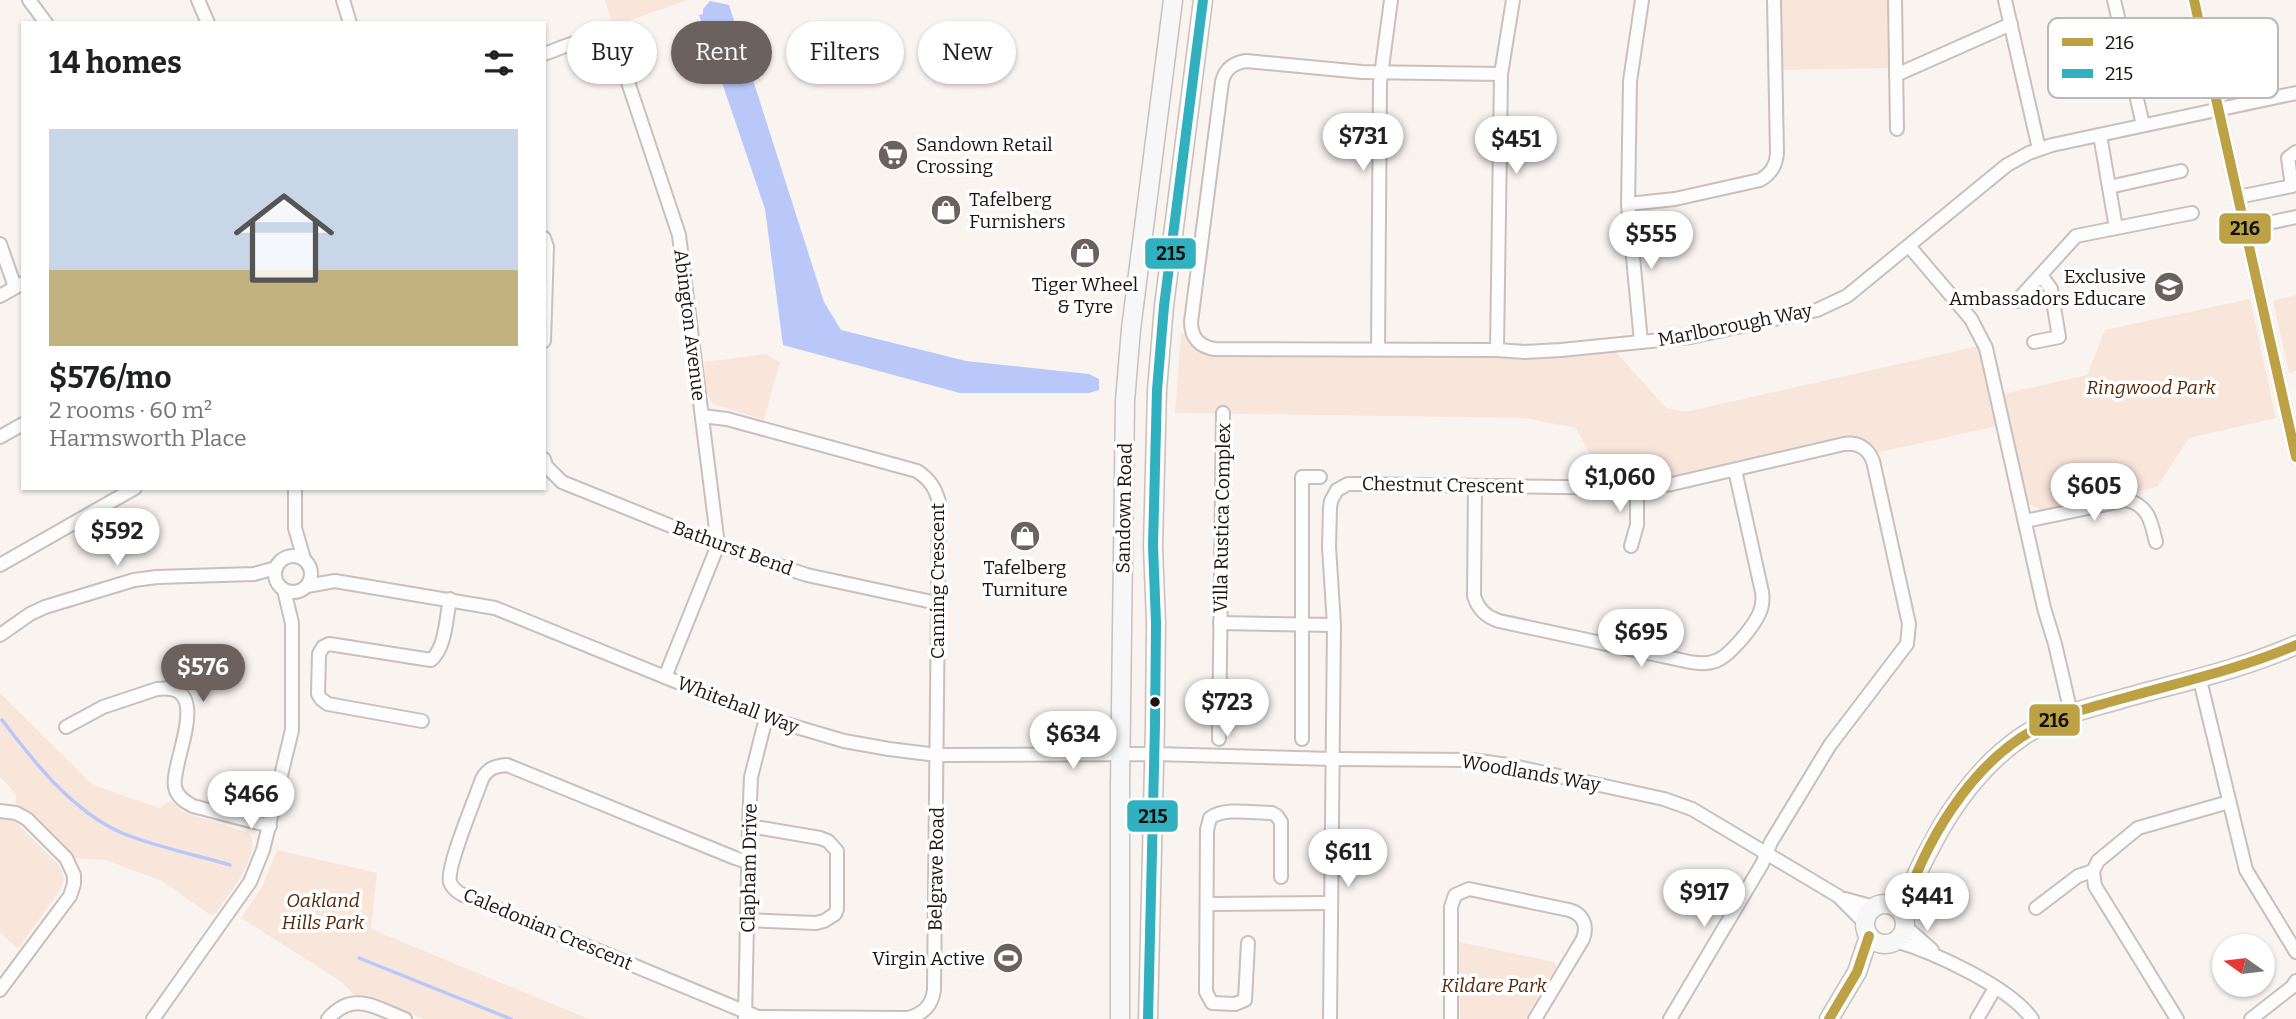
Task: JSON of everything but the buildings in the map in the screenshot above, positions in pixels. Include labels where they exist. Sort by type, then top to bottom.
[{"type":"main road","name":"Sandown Road","points":[[1120,1019],[1125,401],[1133,315],[1173,0]]},
{"type":"main road","name":"Sandown Road","points":[[1148,1019],[1155,754],[1156,623],[1153,534],[1157,390],[1164,306],[1203,0]]},
{"type":"main road","points":[[1829,1019],[1959,799],[1985,766],[2023,736],[2071,713],[2274,654],[2296,645]]},
{"type":"main road","points":[[2274,654],[2296,653]]},
{"type":"street","points":[[29,0],[45,21]]},
{"type":"street","points":[[198,0],[207,21]]},
{"type":"street","points":[[343,0],[350,21]]},
{"type":"street","points":[[1378,349],[1381,72],[1391,0]]},
{"type":"street","points":[[1497,350],[1501,74],[1513,0]]},
{"type":"street","points":[[1641,342],[1628,204],[1630,81],[1642,0]]},
{"type":"street","points":[[1628,204],[1675,199],[1760,180],[1771,172],[1777,153],[1774,0]]},
{"type":"street","points":[[1895,0],[1897,130]]},
{"type":"street","points":[[2005,0],[2039,149]]},
{"type":"street","points":[[2114,0],[2118,18]]},
{"type":"street","points":[[2194,0],[2198,18]]},
{"type":"street","points":[[1896,75],[2011,24]]},
{"type":"street","name":"Abington Avenue","points":[[546,53],[596,38],[618,52],[679,234],[719,545],[665,677]]},
{"type":"street","name":"Marlborough Way","points":[[1381,72],[1246,61],[1228,69],[1222,82],[1191,322],[1197,341],[1205,347],[1525,352],[1691,337],[1817,310],[1847,296],[1996,173],[2019,158],[2039,149],[2273,98]]},
{"type":"street","points":[[1381,72],[1501,74]]},
{"type":"street","name":"Marlborough Way","points":[[2278,97],[2296,93]]},
{"type":"street","points":[[2137,98],[2143,125]]},
{"type":"street","points":[[2215,98],[2296,457]]},
{"type":"street","points":[[2100,135],[2116,228]]},
{"type":"street","points":[[2296,152],[2288,158],[2296,199]]},
{"type":"street","points":[[2109,187],[2181,171]]},
{"type":"street","points":[[2238,197],[2292,186]]},
{"type":"street","points":[[2017,301],[2076,236],[2192,213]]},
{"type":"street","points":[[2245,228],[2296,217]]},
{"type":"street","points":[[0,244],[19,285],[0,296]]},
{"type":"street","points":[[546,244],[546,278]]},
{"type":"street","points":[[1909,246],[1966,313],[1982,337],[1988,352],[2044,608],[2071,713]]},
{"type":"street","points":[[2034,342],[2059,338],[2051,289],[2040,275]]},
{"type":"street","name":"Villa Rustica Complex","points":[[1219,739],[1223,413]]},
{"type":"street","name":"Canning Crescent","points":[[702,416],[727,419],[918,471],[935,489],[939,502],[937,755]]},
{"type":"street","points":[[0,437],[21,425]]},
{"type":"street","name":"Chestnut Crescent","points":[[1330,1019],[1334,625],[1329,547],[1331,501],[1337,491],[1348,484],[1637,488],[1671,484],[1844,444],[1854,443],[1864,448],[1872,461],[1909,624],[1909,637],[1904,651],[1830,745],[1767,853]]},
{"type":"street","name":"Bathurst Bend","points":[[546,464],[562,482],[719,545],[807,575],[937,603]]},
{"type":"street","points":[[1475,486],[1474,596],[1480,610],[1486,615],[1500,621],[1706,664],[1729,653],[1757,618],[1762,605],[1762,592],[1735,470]]},
{"type":"street","points":[[1302,740],[1302,477],[1320,477]]},
{"type":"street","points":[[1631,546],[1637,526],[1637,488]]},
{"type":"street","points":[[0,565],[131,490]]},
{"type":"street","points":[[292,623],[312,576],[295,528],[295,490]]},
{"type":"street","points":[[2025,521],[2126,500],[2138,504],[2147,513],[2156,542]]},
{"type":"street","points":[[153,1019],[250,883],[270,827],[292,730],[292,623],[280,586],[280,563],[295,528]]},
{"type":"street","points":[[0,635],[45,607],[134,580],[254,574],[294,556],[307,562]]},
{"type":"street","name":"Whitehall Way","points":[[307,562],[335,581]]},
{"type":"street","points":[[254,574],[292,593],[305,588]]},
{"type":"street","name":"Whitehall Way","points":[[305,588],[335,581],[495,608],[766,718],[844,741],[937,755],[1155,754]]},
{"type":"street","points":[[422,721],[328,704],[318,694],[319,654],[323,647],[330,644],[429,661],[435,659],[441,645],[450,599]]},
{"type":"street","name":"Villa Rustica Complex","points":[[1220,622],[1334,625]]},
{"type":"street","points":[[2199,676],[2246,870],[2296,952]]},
{"type":"street","points":[[66,727],[103,707],[157,689],[166,688],[178,692],[186,702],[188,721],[174,780],[180,797],[193,806],[270,827]]},
{"type":"street","name":"Clapham Drive","points":[[746,1015],[751,777],[766,718]]},
{"type":"street","name":"Woodlands Way","points":[[1155,754],[1488,762],[1664,799],[1692,809],[1995,988],[2016,1002],[2032,1019]]},
{"type":"street","name":"Belgrave Road","points":[[746,1015],[895,1018],[917,1016],[931,1002],[934,990],[937,755]]},
{"type":"street","name":"Caledonian Crescent","points":[[746,1015],[461,894],[451,886],[449,880],[452,863],[482,779],[493,767],[507,765],[748,862]]},
{"type":"street","points":[[2177,1019],[2095,886],[2093,872],[2098,861],[2138,828],[2229,802]]},
{"type":"street","points":[[0,811],[16,813],[27,819],[66,858],[74,875],[69,896],[0,990]]},
{"type":"street","points":[[1248,943],[1245,1000],[1235,1004],[1212,1003],[1206,992],[1210,818],[1218,813],[1272,813],[1278,816],[1281,822],[1281,877]]},
{"type":"street","points":[[747,920],[816,923],[830,919],[837,909],[838,866],[837,851],[828,841],[748,826]]},
{"type":"street","points":[[1670,1019],[1767,853]]},
{"type":"street","points":[[2036,908],[2078,876],[2093,872]]},
{"type":"street","points":[[1451,1019],[1451,907],[1455,895],[1469,889],[1569,909],[1578,913],[1584,921],[1586,927],[1583,939],[1535,1019]]},
{"type":"street","points":[[1207,904],[1331,903]]},
{"type":"street","points":[[2251,1019],[2296,981]]},
{"type":"street","points":[[1977,1019],[1995,988]]},
{"type":"street","points":[[328,1019],[344,1005],[358,1002],[405,1019]]},
{"type":"green space","points":[[605,0],[688,0],[627,21],[611,21]]},
{"type":"green space","points":[[1780,0],[1889,0],[1890,68],[1781,70]]},
{"type":"green space","points":[[2296,295],[2296,371],[2289,373],[2273,301]]},
{"type":"green space","name":"Ringwood Park","points":[[2250,299],[2276,418],[2189,438],[2157,487],[2042,511],[2029,504],[2003,394],[2087,375],[2105,330]]},
{"type":"green space","points":[[1181,333],[1185,334],[1194,348],[1210,354],[1526,358],[1615,351],[1666,408],[1685,412],[1979,346],[1998,426],[1876,453],[1862,440],[1847,437],[1656,480],[1610,481],[1593,460],[1576,428],[1524,418],[1175,413]]},
{"type":"green space","points":[[765,354],[780,362],[764,420],[713,404],[706,392],[704,362]]},
{"type":"green space","points":[[0,693],[93,785],[159,808],[171,801],[183,812],[249,833],[252,842],[248,863],[214,915],[162,881],[106,860],[74,858],[25,809],[16,804],[16,794],[0,777]]},
{"type":"green space","points":[[7,818],[17,823],[60,866],[64,880],[60,890],[18,949],[0,932],[0,819]]},
{"type":"green space","name":"Oakland Hills Park","points":[[277,850],[377,873],[371,929],[589,1019],[423,1019],[366,995],[354,995],[342,982],[241,918],[262,887]]},
{"type":"green space","name":"Kildare Park","points":[[1459,942],[1554,962],[1557,966],[1525,1019],[1460,1019]]},
{"type":"water","points":[[710,1],[729,5],[734,21],[701,21],[699,15],[703,14],[703,9]]},
{"type":"water","points":[[722,84],[754,84],[824,302],[841,330],[966,361],[1089,374],[1099,379],[1099,390],[1089,393],[960,393],[783,345],[765,209]]},
{"type":"waterway","points":[[2,720],[55,784],[70,799],[104,824],[147,842],[230,865]]},
{"type":"waterway","points":[[359,958],[511,1019]]},
{"type":"transit line","name":"215","points":[[1148,1019],[1155,725],[1156,623],[1153,546],[1157,390],[1164,306],[1203,0]]},
{"type":"transit line","name":"216","points":[[2194,0],[2198,18]]},
{"type":"transit line","name":"216","points":[[2216,98],[2296,457]]},
{"type":"transit line","name":"216","points":[[1902,913],[1923,860],[1951,810],[1988,764],[2033,730],[2067,715],[2234,667],[2296,645]]},
{"type":"transit line","name":"216","points":[[1829,1019],[1857,972],[1869,936]]},
{"type":"place","name":"Sandown Retail Crossing","points":[[893,155]]},
{"type":"place","name":"Tafelberg Furnishers","points":[[946,210]]},
{"type":"place","name":"Tiger Wheel & Tyre","points":[[1085,253]]},
{"type":"place","name":"Exclusive Ambassadors Educare","points":[[2169,287]]},
{"type":"place","name":"Tafelberg Turniture","points":[[1025,536]]},
{"type":"place","name":"Virgin Active","points":[[1008,958]]}]
